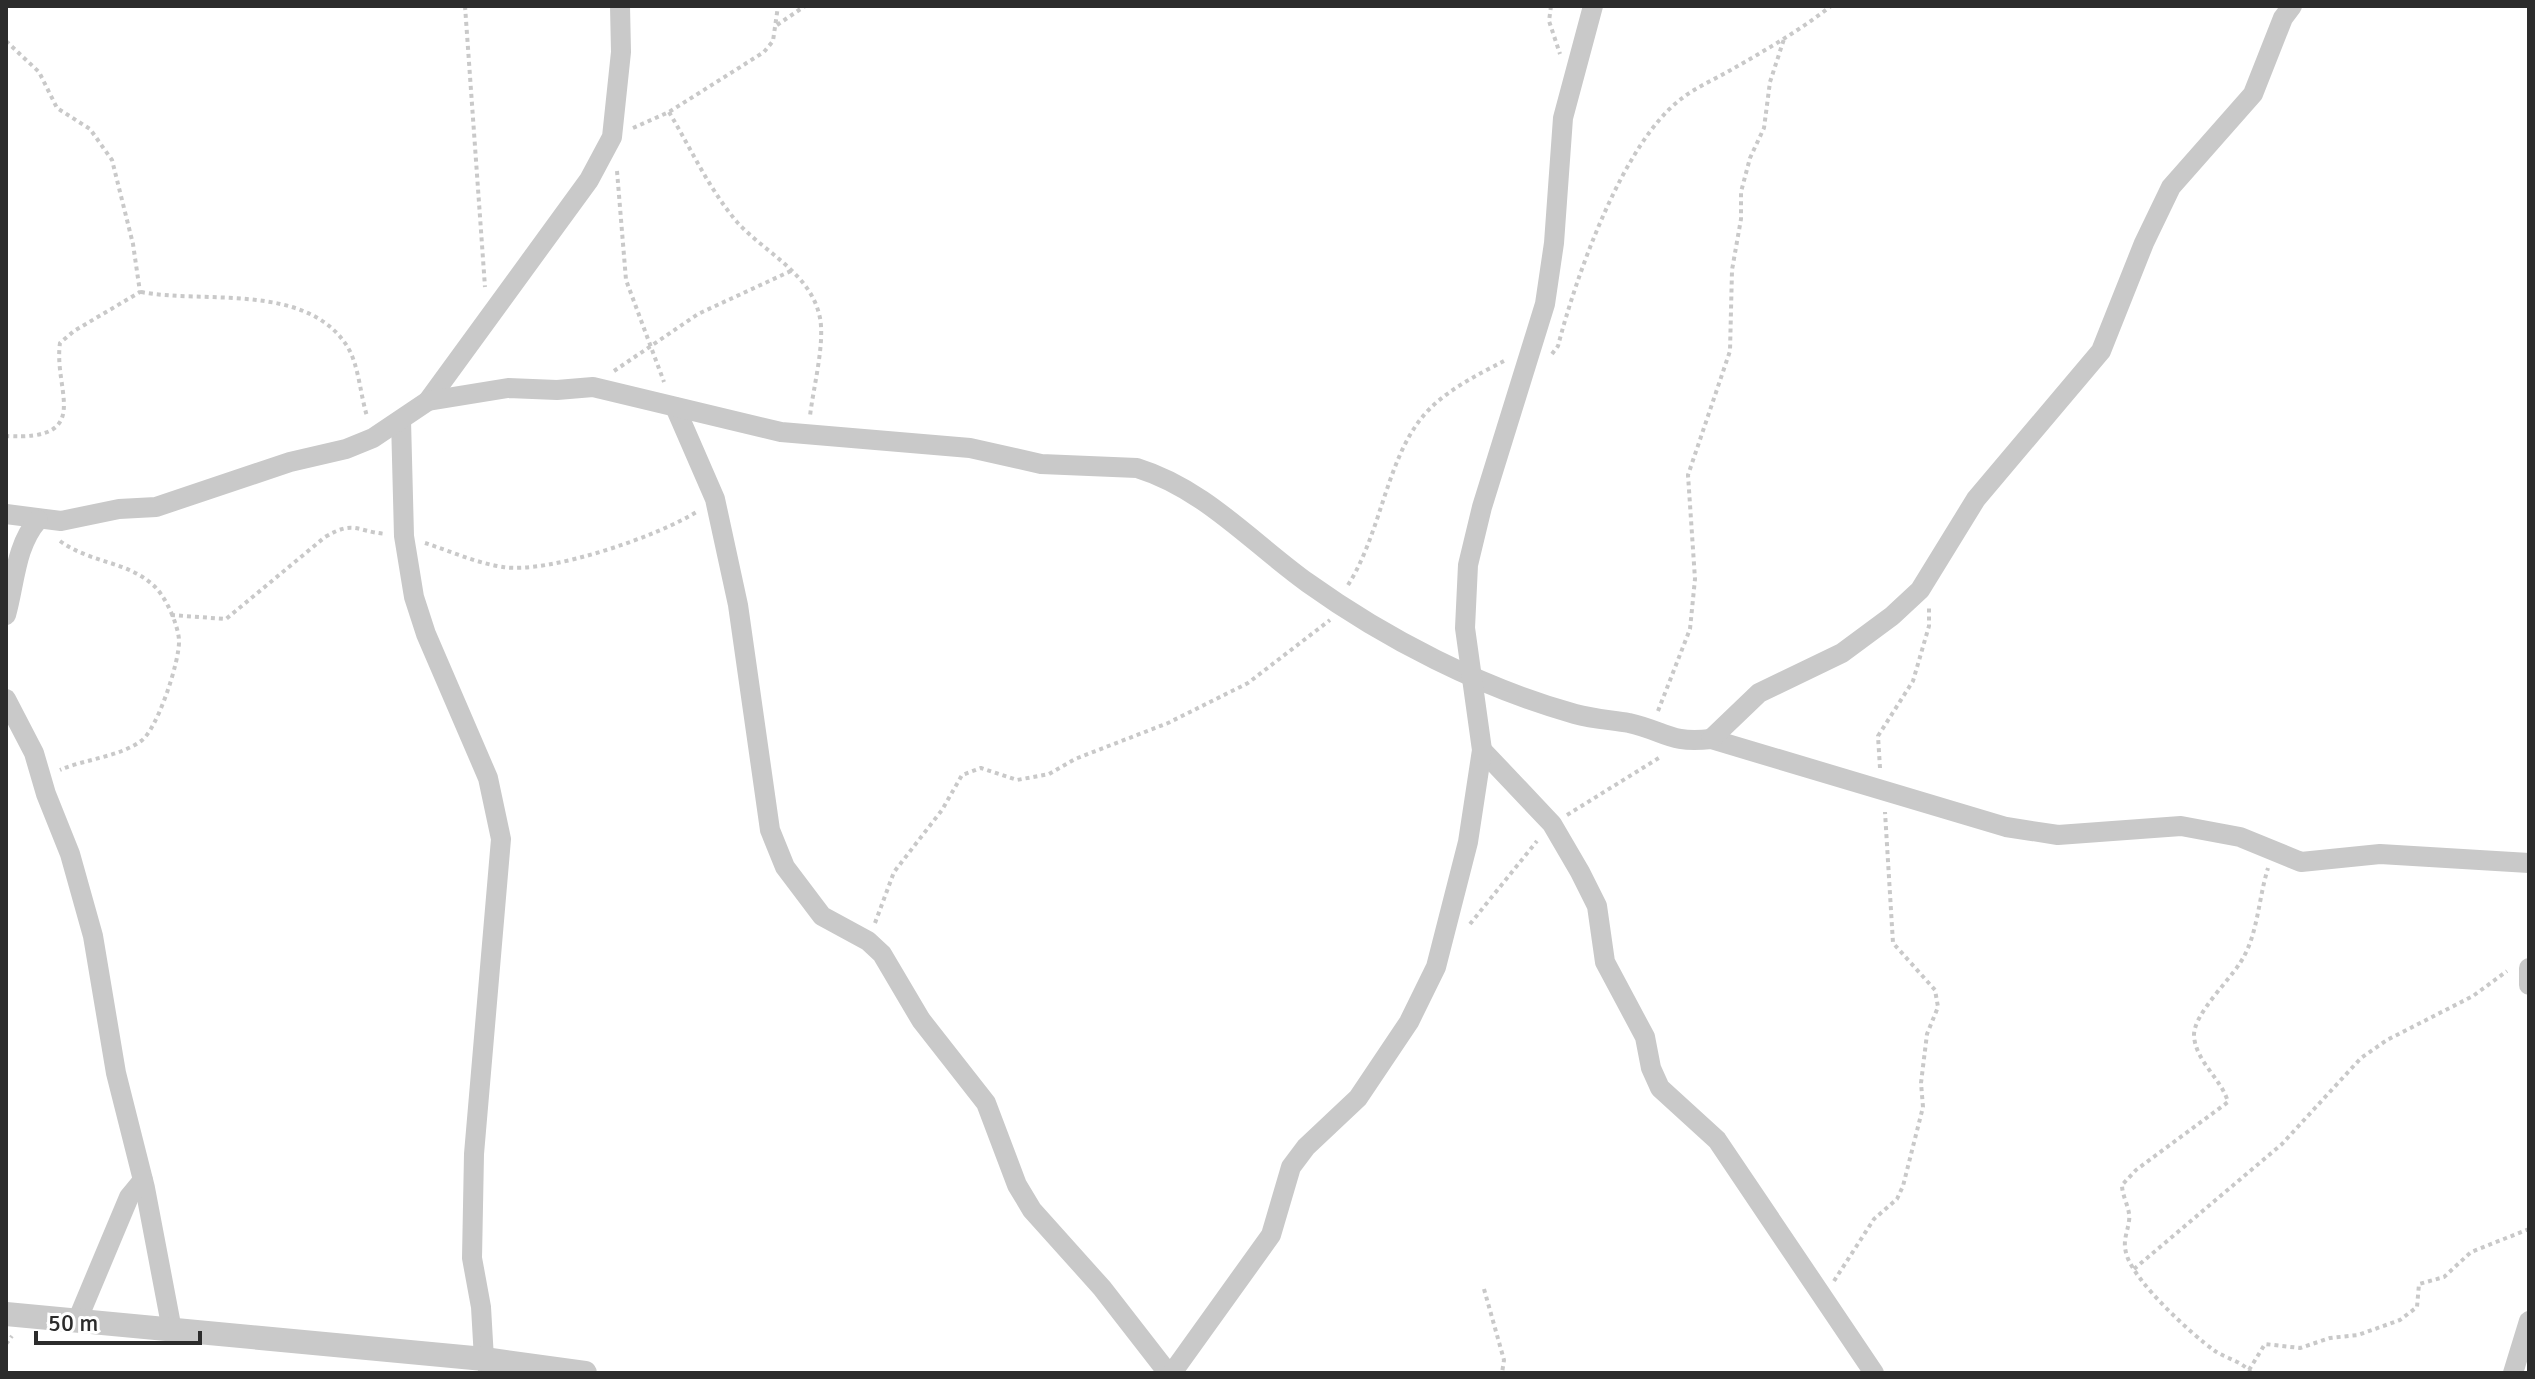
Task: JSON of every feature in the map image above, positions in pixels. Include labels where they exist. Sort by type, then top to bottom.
[{"type":"street","points":[[6,514],[34,524],[119,509],[156,507],[373,438],[428,401],[589,180],[612,137],[621,52],[620,6]]},
{"type":"street","points":[[675,407],[715,499],[738,605],[770,830],[785,867],[822,916],[868,941],[882,954],[921,1020],[986,1103],[1017,1185],[1032,1210],[1102,1288],[1170,1373],[1271,1235],[1291,1167],[1306,1147],[1350,1109],[1416,1008],[1436,967],[1457,895],[1482,750],[1465,628],[1468,565],[1482,507],[1520,388],[1547,289],[1563,118],[1593,6]]},
{"type":"street","points":[[1711,739],[1759,693],[1842,653],[1892,616],[1920,590],[1976,499],[2101,351],[2125,286],[2171,187],[2253,94],[2283,18],[2292,6]]},
{"type":"street","points":[[428,401],[508,388],[557,390],[593,387],[781,432],[970,448],[1041,464],[1147,471],[1177,483],[1202,498],[1342,607],[1471,677],[1578,715],[1650,730],[1683,742],[1711,739],[1884,792],[1959,810],[2006,827],[2058,835],[2181,826],[2240,837],[2301,862],[2380,854],[2529,863]]},
{"type":"street","points":[[401,420],[404,536],[414,597],[426,634],[488,778],[501,839],[474,1154],[472,1258],[487,1366]]},
{"type":"street","points":[[6,615],[12,580],[34,524]]},
{"type":"street","points":[[6,699],[43,777],[93,936],[116,1073],[143,1180],[172,1330]]},
{"type":"street","points":[[1482,750],[1552,824],[1597,906],[1605,962],[1645,1037],[1657,1082],[1717,1140],[1874,1373]]},
{"type":"street","points":[[2520,968],[2529,985]]},
{"type":"street","points":[[77,1321],[129,1197],[143,1180]]},
{"type":"street","points":[[6,1314],[487,1366],[585,1373]]},
{"type":"street","points":[[2513,1373],[2529,1321]]},
{"type":"path","points":[[465,6],[475,109],[486,322]]},
{"type":"path","points":[[675,407],[626,280],[622,202],[612,137],[669,112],[764,52],[773,41],[778,6]]},
{"type":"path","points":[[777,25],[805,6]]},
{"type":"path","points":[[1551,6],[1549,21],[1574,80]]},
{"type":"path","points":[[1520,388],[1558,346],[1578,276],[1630,164],[1659,117],[1683,97],[1784,39],[1831,6]]},
{"type":"path","points":[[1650,730],[1690,629],[1695,579],[1688,475],[1730,351],[1732,270],[1744,178],[1764,128],[1770,82],[1784,39]]},
{"type":"path","points":[[6,41],[39,72],[57,108],[90,129],[112,160],[133,244],[140,292]]},
{"type":"path","points":[[669,112],[710,186],[738,223],[793,270],[820,318],[807,434]]},
{"type":"path","points":[[593,387],[651,343],[698,314],[793,270]]},
{"type":"path","points":[[6,436],[26,437],[53,427],[64,416],[66,402],[60,343],[74,331],[140,292],[192,298],[238,296],[280,303],[335,329],[349,348],[373,438]]},
{"type":"path","points":[[868,941],[894,872],[942,810],[962,775],[991,768],[1017,780],[1032,779],[1168,723],[1248,683],[1342,607],[1400,455],[1422,417],[1455,390],[1532,346]]},
{"type":"path","points":[[171,615],[226,619],[325,537],[349,525],[367,532],[404,536],[504,567],[534,567],[569,561],[679,523],[715,499]]},
{"type":"path","points":[[34,524],[93,561],[134,570],[156,586],[179,639],[153,731],[139,743],[43,777]]},
{"type":"path","points":[[1824,1297],[1874,1219],[1897,1199],[1903,1186],[1923,1107],[1921,1083],[1927,1034],[1938,1007],[1935,990],[1893,943],[1884,792],[1876,749],[1878,736],[1889,713],[1906,695],[1929,626],[1932,612],[1920,590]]},
{"type":"path","points":[[1463,933],[1552,824],[1683,742]]},
{"type":"path","points":[[2273,851],[2252,944],[2223,989],[2196,1020],[2196,1047],[2228,1102],[2136,1170],[2122,1185],[2129,1220],[2123,1242],[2134,1269],[2216,1352],[2250,1371],[2265,1344],[2300,1348],[2330,1338],[2358,1335],[2400,1320],[2417,1307],[2419,1284],[2444,1277],[2471,1252],[2529,1229]]},
{"type":"path","points":[[2134,1269],[2282,1144],[2361,1058],[2387,1040],[2520,968]]},
{"type":"path","points":[[1484,1289],[1504,1360],[1502,1373]]}]
